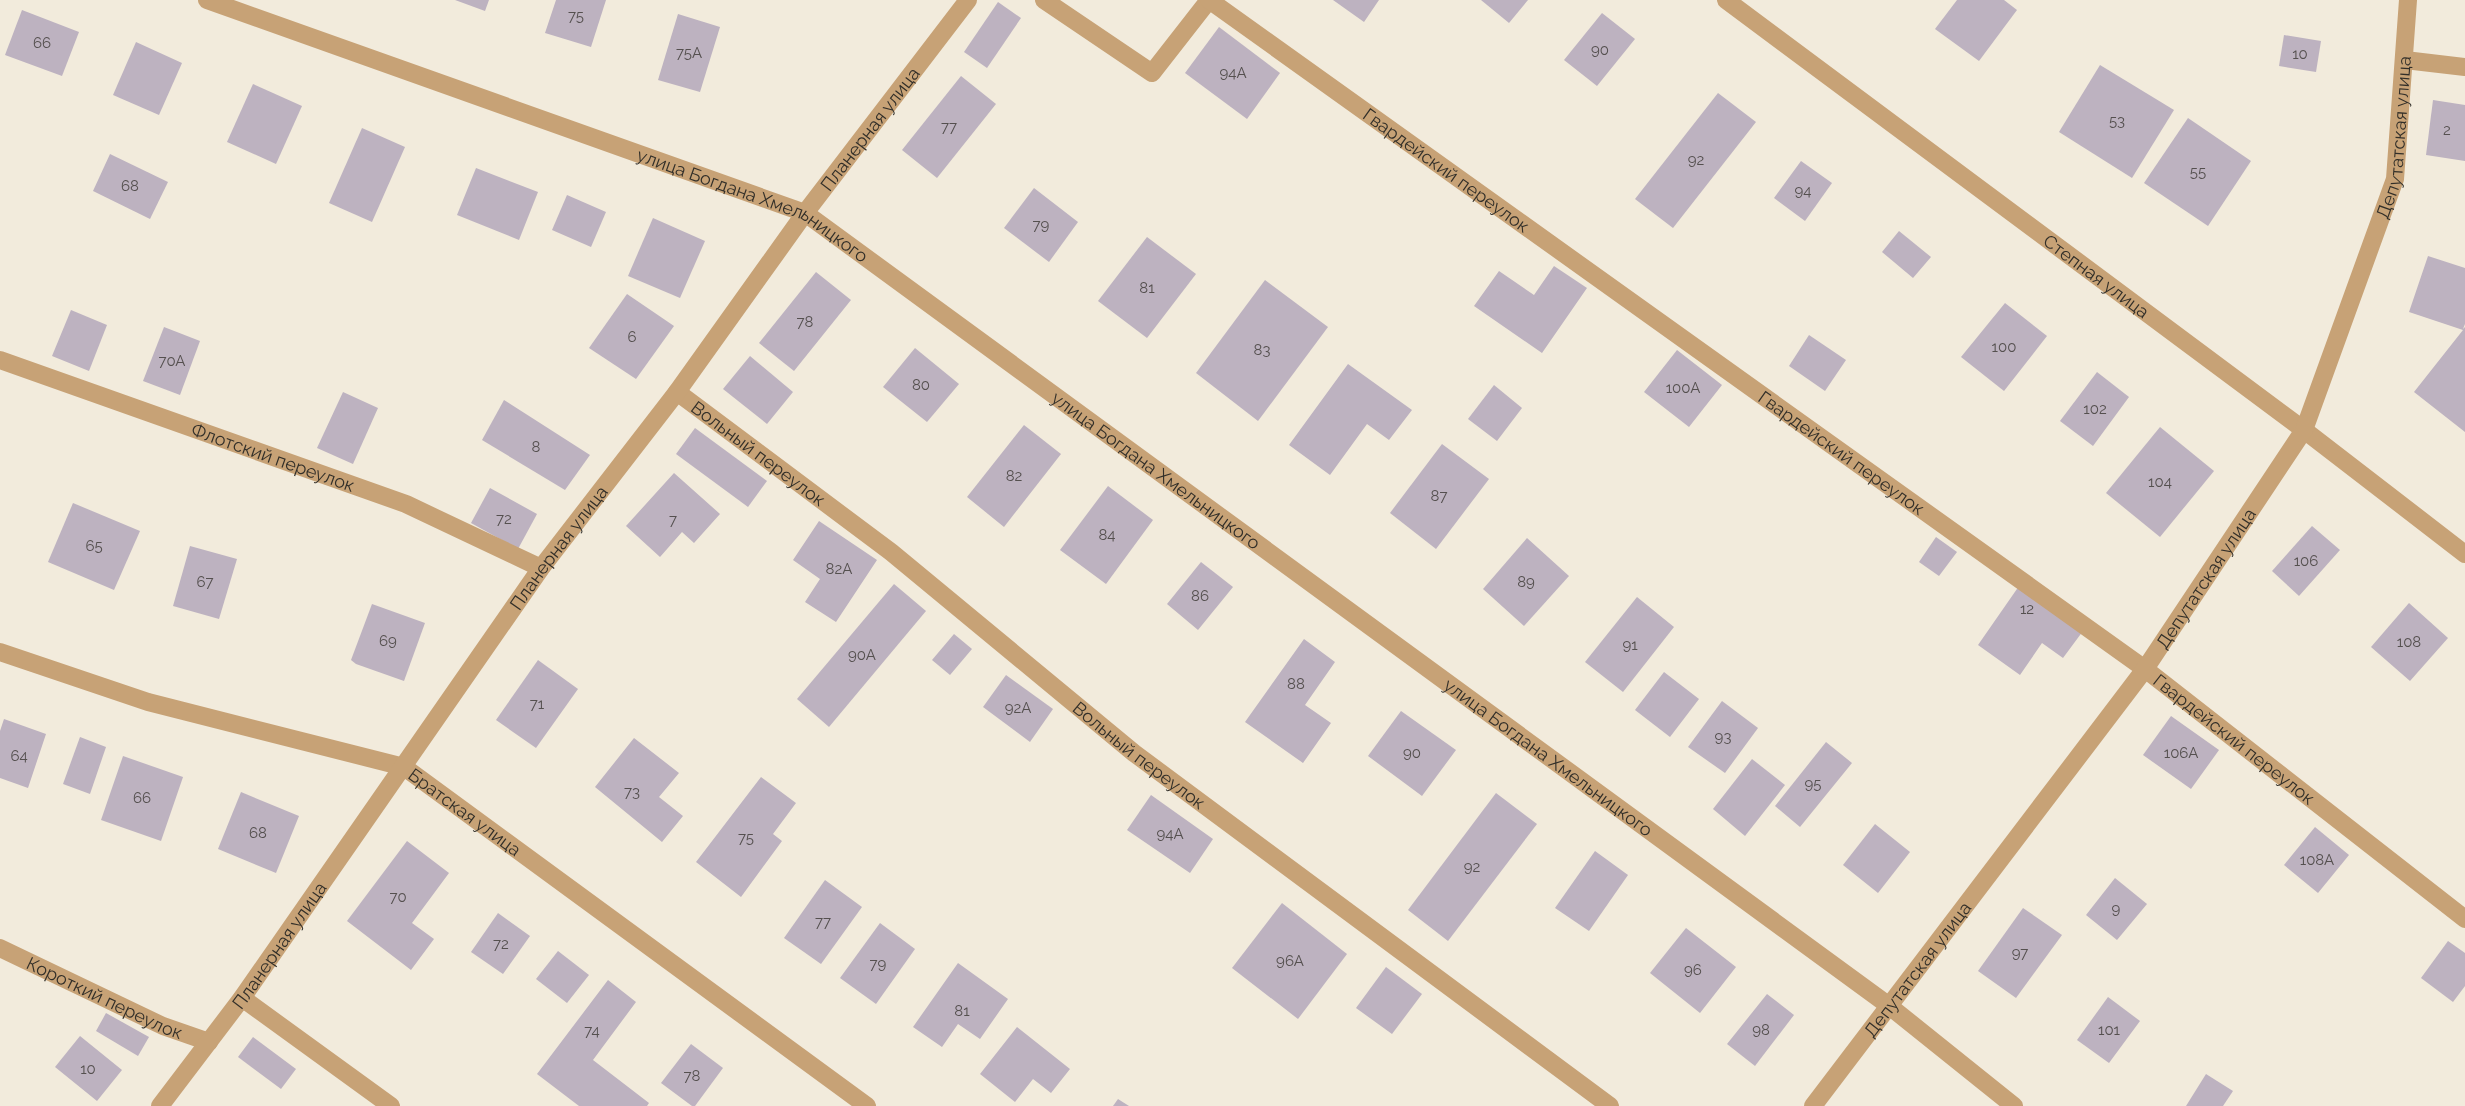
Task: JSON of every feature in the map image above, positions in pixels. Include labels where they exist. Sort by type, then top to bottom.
[{"type":"street","name":"улица Богдана Хмельницкого","points":[[207,0],[805,213],[1888,1005],[2014,1106]]},
{"type":"street","name":"Планерная улица","points":[[160,1106],[242,998],[541,568],[677,392],[805,213],[968,0]]},
{"type":"street","name":"Гвардейский переулок","points":[[1044,0],[1152,73],[1209,0],[2145,669],[2465,919]]},
{"type":"street","name":"Степная улица","points":[[1726,0],[2304,430],[2465,554]]},
{"type":"street","name":"Депутатская улица","points":[[1813,1106],[2145,669],[2304,430],[2395,178],[2408,0]]},
{"type":"street","points":[[2405,60],[2465,67]]},
{"type":"street","name":"Флотский переулок","points":[[0,360],[406,504],[541,568]]},
{"type":"street","name":"Вольный переулок","points":[[677,392],[891,552],[1134,753],[1610,1106]]},
{"type":"street","name":"Братская улица","points":[[0,652],[148,702],[404,767],[867,1106]]},
{"type":"street","name":"Короткий переулок","points":[[0,948],[163,1026],[209,1042]]},
{"type":"street","points":[[242,998],[391,1106]]},
{"type":"building","points":[[455,0],[489,0],[485,11]]},
{"type":"building","points":[[556,0],[606,0],[591,47],[545,33]]},
{"type":"building","points":[[1333,0],[1379,0],[1364,22]]},
{"type":"building","points":[[1481,0],[1528,0],[1509,23]]},
{"type":"building","points":[[1957,0],[2004,0],[2017,10],[1979,61],[1935,29]]},
{"type":"building","points":[[998,2],[1021,18],[987,68],[964,52]]},
{"type":"building","points":[[22,10],[79,32],[62,76],[5,55]]},
{"type":"building","points":[[1602,13],[1635,39],[1597,86],[1564,60]]},
{"type":"building","points":[[678,14],[720,27],[700,92],[658,80]]},
{"type":"building","points":[[1219,27],[1280,73],[1247,119],[1185,73]]},
{"type":"building","points":[[2284,35],[2321,41],[2316,72],[2279,66]]},
{"type":"building","points":[[136,42],[182,63],[159,115],[113,95]]},
{"type":"building","points":[[2100,65],[2174,110],[2132,178],[2059,132]]},
{"type":"building","points":[[961,76],[996,104],[937,178],[902,150]]},
{"type":"building","points":[[253,84],[302,106],[276,164],[227,142]]},
{"type":"building","points":[[1718,93],[1756,122],[1673,228],[1635,199]]},
{"type":"building","points":[[2433,100],[2465,105],[2465,161],[2426,155]]},
{"type":"building","points":[[2188,118],[2251,161],[2208,226],[2144,183]]},
{"type":"building","points":[[362,128],[405,147],[372,222],[329,203]]},
{"type":"building","points":[[110,154],[168,182],[150,219],[93,191]]},
{"type":"building","points":[[1801,161],[1832,183],[1805,221],[1774,198]]},
{"type":"building","points":[[476,168],[538,192],[519,240],[457,215]]},
{"type":"building","points":[[1034,188],[1078,222],[1049,262],[1004,228]]},
{"type":"building","points":[[567,195],[606,212],[591,247],[552,230]]},
{"type":"building","points":[[653,218],[705,241],[680,298],[628,276]]},
{"type":"building","points":[[1899,231],[1931,257],[1913,278],[1882,252]]},
{"type":"building","points":[[1147,237],[1196,274],[1147,338],[1098,301]]},
{"type":"building","points":[[2428,256],[2465,268],[2465,324],[2463,329],[2465,327],[2465,432],[2414,392],[2463,330],[2409,312]]},
{"type":"building","points":[[1554,266],[1587,288],[1542,353],[1474,306],[1499,271],[1534,295]]},
{"type":"building","points":[[816,272],[851,300],[794,371],[759,343]]},
{"type":"building","points":[[1265,280],[1328,327],[1258,421],[1196,373]]},
{"type":"building","points":[[627,294],[674,326],[636,379],[589,348]]},
{"type":"building","points":[[2005,303],[2047,336],[2004,391],[1961,357]]},
{"type":"building","points":[[71,310],[107,325],[89,371],[52,356]]},
{"type":"building","points":[[164,327],[200,341],[180,395],[143,381]]},
{"type":"building","points":[[1809,335],[1846,360],[1825,391],[1789,366]]},
{"type":"building","points":[[915,348],[959,384],[927,422],[883,387]]},
{"type":"building","points":[[1677,350],[1722,385],[1689,427],[1644,392]]},
{"type":"building","points":[[750,356],[793,392],[767,424],[723,389]]},
{"type":"building","points":[[1348,364],[1412,410],[1389,440],[1367,424],[1330,475],[1289,445]]},
{"type":"building","points":[[2097,372],[2129,397],[2093,446],[2060,421]]},
{"type":"building","points":[[1494,385],[1522,408],[1497,441],[1468,419]]},
{"type":"building","points":[[343,392],[378,408],[353,464],[317,448]]},
{"type":"building","points":[[504,400],[590,455],[565,490],[482,440]]},
{"type":"building","points":[[1024,425],[1061,454],[1004,527],[967,497]]},
{"type":"building","points":[[2160,427],[2214,471],[2160,537],[2106,493]]},
{"type":"building","points":[[695,428],[767,481],[748,507],[676,454]]},
{"type":"building","points":[[1442,444],[1489,479],[1436,549],[1390,513]]},
{"type":"building","points":[[674,473],[720,514],[694,543],[682,532],[660,557],[626,526]]},
{"type":"building","points":[[1108,486],[1153,520],[1106,584],[1060,550]]},
{"type":"building","points":[[490,488],[537,514],[518,549],[471,523]]},
{"type":"building","points":[[73,503],[140,531],[114,590],[48,562]]},
{"type":"building","points":[[819,521],[877,560],[836,622],[805,602],[820,579],[793,560]]},
{"type":"building","points":[[2312,526],[2340,550],[2299,596],[2272,571]]},
{"type":"building","points":[[1936,537],[1957,552],[1939,576],[1919,562]]},
{"type":"building","points":[[1527,538],[1569,576],[1524,626],[1483,589]]},
{"type":"building","points":[[190,546],[237,559],[219,619],[173,606]]},
{"type":"building","points":[[1201,562],[1233,587],[1198,630],[1167,604]]},
{"type":"building","points":[[894,584],[926,611],[829,727],[797,699]]},
{"type":"building","points":[[2019,586],[2083,631],[2063,658],[2042,643],[2020,675],[1978,645]]},
{"type":"building","points":[[1637,597],[1674,627],[1623,692],[1585,662]]},
{"type":"building","points":[[2409,603],[2448,638],[2410,681],[2371,647]]},
{"type":"building","points":[[372,604],[425,623],[404,681],[356,664],[351,660]]},
{"type":"building","points":[[954,634],[972,649],[950,675],[932,660]]},
{"type":"building","points":[[1304,639],[1335,662],[1305,705],[1331,723],[1303,763],[1245,722]]},
{"type":"building","points":[[538,660],[578,689],[536,748],[496,720]]},
{"type":"building","points":[[1664,672],[1699,699],[1670,737],[1635,710]]},
{"type":"building","points":[[1006,675],[1053,709],[1030,742],[983,707]]},
{"type":"building","points":[[1722,701],[1758,728],[1725,773],[1688,747]]},
{"type":"building","points":[[1401,711],[1456,750],[1422,796],[1368,756]]},
{"type":"building","points":[[2171,716],[2219,750],[2191,789],[2143,755]]},
{"type":"building","points":[[4,719],[46,734],[28,788],[0,778],[0,731]]},
{"type":"building","points":[[80,737],[106,747],[90,794],[63,784]]},
{"type":"building","points":[[634,738],[679,773],[659,797],[683,816],[662,842],[595,787]]},
{"type":"building","points":[[1826,742],[1852,763],[1800,827],[1775,806]]},
{"type":"building","points":[[123,756],[183,777],[161,841],[101,820]]},
{"type":"building","points":[[1752,759],[1785,785],[1745,836],[1713,809]]},
{"type":"building","points":[[761,777],[796,803],[773,834],[782,841],[741,897],[696,862]]},
{"type":"building","points":[[241,792],[299,816],[276,873],[218,849]]},
{"type":"building","points":[[1496,793],[1537,824],[1448,941],[1408,910]]},
{"type":"building","points":[[1151,795],[1213,839],[1190,873],[1127,830]]},
{"type":"building","points":[[1875,824],[1910,852],[1878,893],[1843,865]]},
{"type":"building","points":[[2315,827],[2349,855],[2318,893],[2284,865]]},
{"type":"building","points":[[407,841],[449,873],[412,923],[434,939],[411,970],[347,921]]},
{"type":"building","points":[[1595,851],[1628,875],[1589,931],[1555,908]]},
{"type":"building","points":[[2115,878],[2147,904],[2117,940],[2086,915]]},
{"type":"building","points":[[825,880],[862,907],[821,964],[784,938]]},
{"type":"building","points":[[1282,903],[1347,954],[1298,1019],[1232,968]]},
{"type":"building","points":[[2023,908],[2062,935],[2016,998],[1978,971]]},
{"type":"building","points":[[498,913],[530,936],[503,974],[471,952]]},
{"type":"building","points":[[880,923],[915,949],[876,1004],[840,978]]},
{"type":"building","points":[[1686,928],[1736,967],[1700,1013],[1650,973]]},
{"type":"building","points":[[2448,941],[2465,953],[2465,986],[2453,1002],[2421,978]]},
{"type":"building","points":[[558,951],[589,975],[567,1003],[536,979]]},
{"type":"building","points":[[958,963],[1008,999],[980,1039],[958,1024],[942,1047],[913,1027]]},
{"type":"building","points":[[1386,967],[1422,994],[1392,1034],[1356,1008]]},
{"type":"building","points":[[608,980],[636,1002],[593,1060],[649,1103],[647,1106],[579,1106],[537,1074]]},
{"type":"building","points":[[1767,994],[1794,1015],[1755,1066],[1727,1044]]},
{"type":"building","points":[[2108,997],[2140,1021],[2109,1063],[2077,1040]]},
{"type":"building","points":[[106,1013],[149,1037],[138,1056],[96,1031]]},
{"type":"building","points":[[1017,1027],[1070,1069],[1051,1093],[1033,1079],[1015,1102],[980,1074]]},
{"type":"building","points":[[80,1036],[122,1070],[97,1101],[55,1067]]},
{"type":"building","points":[[253,1037],[296,1069],[281,1089],[238,1057]]},
{"type":"building","points":[[691,1044],[723,1068],[695,1106],[661,1083]]},
{"type":"building","points":[[2206,1074],[2233,1091],[2223,1106],[2186,1106]]},
{"type":"building","points":[[1118,1099],[1129,1106],[1113,1106]]}]
